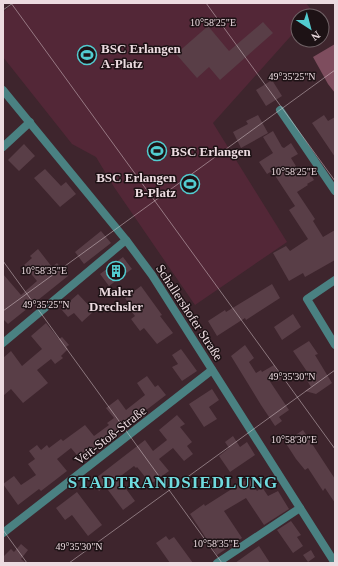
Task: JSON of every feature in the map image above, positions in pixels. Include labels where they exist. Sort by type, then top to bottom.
[{"type":"street","name":"Schallershofer Straße","points":[[3,90],[126,240],[152,275],[335,563]]},
{"type":"street","points":[[280,110],[335,191]]},
{"type":"street","points":[[3,147],[30,122]]},
{"type":"street","points":[[3,343],[126,240]]},
{"type":"street","points":[[335,280],[306,299],[335,345]]},
{"type":"street","name":"Veit-Stoß-Straße","points":[[3,534],[212,370]]},
{"type":"street","points":[[217,563],[300,508]]},
{"type":"shaded area","name":"BSC Erlangen","points":[[14,3],[306,3],[310,8],[290,8],[290,37],[213,123],[287,242],[195,305],[114,187],[96,157],[72,144],[3,57],[3,12]]},
{"type":"shaded area","points":[[335,44],[335,93],[328,84],[313,57]]},
{"type":"building","points":[[263,22],[273,33],[220,80],[209,67],[197,78],[176,54],[208,26],[229,51]]},
{"type":"building","points":[[272,80],[282,96],[266,106],[256,90]]},
{"type":"building","points":[[258,115],[268,133],[241,148],[233,132],[248,124],[246,121]]},
{"type":"building","points":[[324,115],[328,121],[335,117],[335,157],[312,123]]},
{"type":"building","points":[[273,131],[282,147],[284,148],[291,143],[298,154],[291,158],[302,176],[309,172],[314,180],[297,192],[315,219],[313,221],[323,237],[335,230],[335,260],[305,277],[303,273],[289,281],[273,253],[286,246],[290,251],[308,239],[289,210],[295,206],[272,171],[267,174],[259,162],[273,153],[263,137]]},
{"type":"building","points":[[24,144],[35,156],[19,171],[8,160]]},
{"type":"building","points":[[45,169],[61,186],[66,182],[76,194],[60,207],[34,178]]},
{"type":"building","points":[[101,231],[111,243],[84,264],[75,252]]},
{"type":"building","points":[[38,249],[52,267],[57,263],[68,276],[8,324],[3,319],[3,274],[21,295],[37,281],[24,265],[32,258],[30,256]]},
{"type":"building","name":"Maler Drechsler","points":[[123,257],[132,269],[109,286],[100,274]]},
{"type":"building","points":[[272,284],[280,298],[246,320],[245,318],[217,336],[208,321],[225,310],[226,312]]},
{"type":"building","points":[[141,286],[173,333],[157,344],[144,328],[140,331],[131,319],[135,316],[131,311],[134,310],[125,298]]},
{"type":"building","points":[[78,294],[94,311],[82,322],[74,313],[68,317],[61,309]]},
{"type":"building","points":[[293,314],[301,327],[282,340],[274,327]]},
{"type":"building","points":[[46,323],[59,339],[62,337],[69,345],[66,347],[68,349],[61,356],[63,358],[55,364],[51,359],[37,370],[48,383],[23,403],[11,389],[3,396],[3,358],[11,351],[22,366],[42,349],[31,336]]},
{"type":"building","points":[[309,341],[318,354],[315,355],[332,383],[316,394],[305,391],[311,387],[306,379],[310,376],[293,351]]},
{"type":"building","points":[[245,345],[254,358],[249,362],[256,373],[261,370],[262,372],[274,365],[282,379],[276,382],[269,380],[289,410],[279,417],[282,421],[275,426],[231,356]]},
{"type":"building","points":[[181,349],[197,371],[182,381],[172,367],[178,364],[172,355]]},
{"type":"building","points":[[147,376],[155,387],[158,385],[166,395],[81,460],[71,448],[57,459],[67,471],[41,491],[39,489],[18,505],[3,484],[14,476],[21,485],[36,475],[28,464],[35,459],[29,451],[37,445],[41,450],[47,445],[49,448],[61,439],[63,441],[85,425],[94,436],[109,425],[107,423],[114,418],[106,408],[118,399],[126,410],[145,395],[137,383]]},
{"type":"building","points":[[212,389],[219,400],[209,407],[217,419],[204,427],[189,404]]},
{"type":"building","points":[[177,415],[185,424],[180,427],[192,442],[187,446],[193,454],[184,461],[173,448],[159,459],[169,471],[151,484],[137,467],[136,468],[134,466],[118,478],[135,501],[123,510],[105,486],[99,491],[92,481],[145,440],[153,451],[167,440],[159,430]]},
{"type":"building","points":[[303,430],[335,479],[335,503],[325,488],[323,491],[308,468],[305,470],[285,442]]},
{"type":"building","points":[[233,436],[240,447],[247,442],[255,455],[230,472],[219,456],[229,448],[225,442]]},
{"type":"building","points":[[249,478],[257,491],[262,487],[268,496],[278,491],[289,509],[264,525],[246,498],[224,511],[242,538],[217,555],[190,514],[204,504],[205,506]]},
{"type":"building","points":[[77,492],[102,525],[88,536],[72,515],[65,520],[56,508]]},
{"type":"building","points":[[291,521],[301,535],[297,537],[303,546],[293,553],[277,530]]},
{"type":"building","points":[[166,536],[169,540],[174,537],[193,563],[170,563],[156,543]]},
{"type":"building","points":[[21,544],[28,550],[21,559],[26,563],[3,563],[3,557],[11,549],[14,552]]},
{"type":"building","points":[[259,546],[270,563],[235,563],[249,553]]},
{"type":"building","points":[[311,550],[315,557],[308,562],[303,555]]},
{"type":"place","name":"BSC Erlangen A-Platz","points":[[87,55]]},
{"type":"place","name":"BSC Erlangen","points":[[157,151]]},
{"type":"place","name":"BSC Erlangen B-Platz","points":[[190,184]]},
{"type":"place","name":"Maler Drechsler","points":[[116,271]]},
{"type":"district","name":"STADTRANDSIEDLUNG","points":[[173,482]]}]
